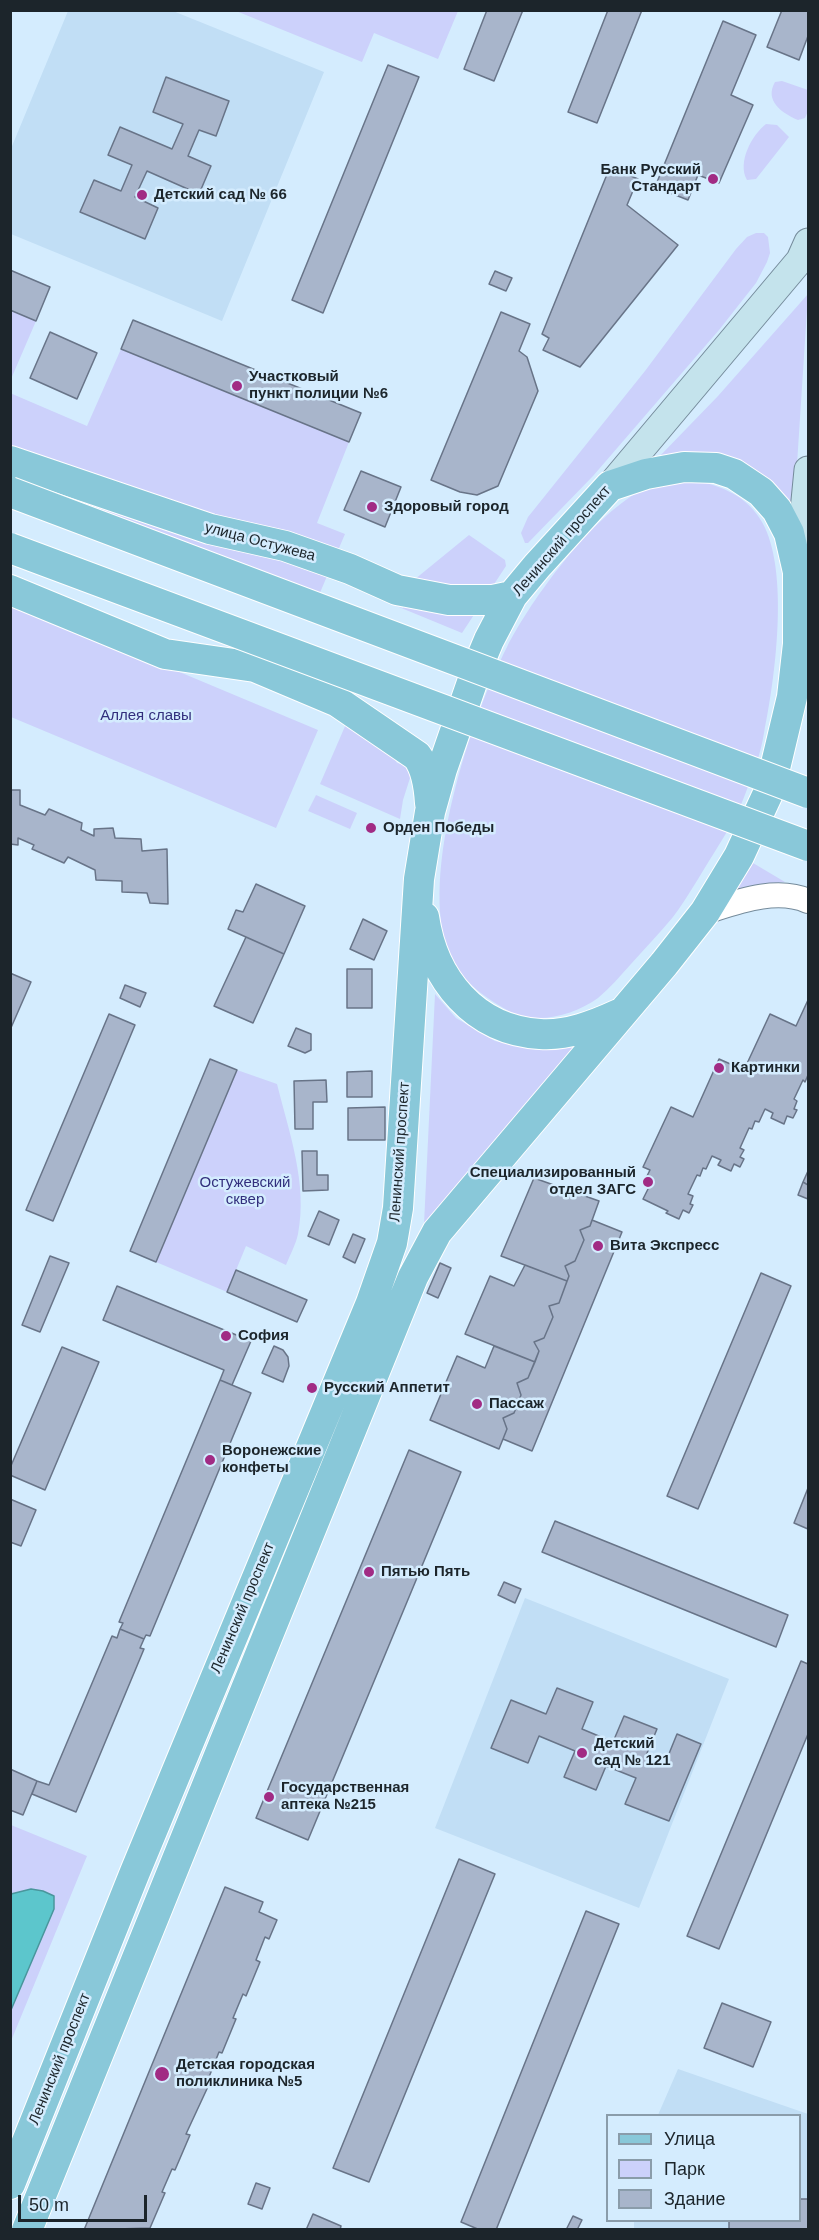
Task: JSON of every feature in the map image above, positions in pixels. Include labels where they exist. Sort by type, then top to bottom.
[{"type":"main road","name":"Ленинский проспект","points":[[10,2184],[135,1872],[375,1293],[393,1243],[398,1208],[419,879],[430,812],[476,671],[512,596],[610,486],[800,260],[808,242]]},
{"type":"main road","name":"улица Остужева","points":[[10,461],[210,530],[285,546],[350,569],[397,590],[449,600],[493,600],[512,596]]},
{"type":"main road","points":[[610,486],[646,474],[684,466],[706,466],[734,474],[760,492],[777,510],[789,533],[798,572]]},
{"type":"main road","points":[[27,2229],[413,1277],[436,1232],[664,964],[705,912],[739,856],[770,789],[792,697],[798,644],[798,572],[808,470]]},
{"type":"main road","points":[[10,492],[808,793]]},
{"type":"main road","points":[[10,548],[808,846]]},
{"type":"main road","points":[[10,590],[165,654],[255,667],[338,702],[417,756],[427,782],[430,812]]},
{"type":"main road","points":[[798,644],[808,674]]},
{"type":"main road","points":[[419,879],[427,933],[434,954],[452,989],[463,1002],[512,1029],[540,1034],[580,1028],[620,1014]]},
{"type":"street","points":[[705,912],[747,899],[782,896],[802,898],[808,901]]},
{"type":"shaded area","name":"Детский сад № 66","points":[[68,11],[173,11],[324,72],[222,321],[11,234],[10,151]]},
{"type":"shaded area","name":"Детский сад № 121","points":[[525,1598],[729,1679],[639,1908],[435,1828]]},
{"type":"shaded area","points":[[31,1889],[54,1896],[54,1909],[11,2010],[11,1894]]},
{"type":"shaded area","points":[[678,2069],[808,2114],[808,2229],[634,2229],[634,2222],[801,2222],[801,2114],[658,2114]]},
{"type":"green space","points":[[236,11],[458,11],[438,59],[374,33],[362,62]]},
{"type":"green space","points":[[782,81],[808,90],[808,111],[805,118],[798,120],[776,106],[772,89],[775,82]]},
{"type":"green space","points":[[766,124],[777,125],[789,137],[756,179],[747,180],[744,173],[745,157],[751,142]]},
{"type":"green space","points":[[756,233],[764,233],[768,237],[770,253],[756,283],[719,330],[593,476],[528,543],[525,543],[521,533],[528,517],[645,371],[736,249],[747,237]]},
{"type":"green space","points":[[808,294],[794,511],[657,459],[718,396]]},
{"type":"green space","points":[[11,310],[36,321],[11,379]]},
{"type":"green space","points":[[121,349],[349,442],[317,523],[345,534],[319,595],[245,564],[11,484],[10,393],[87,426]]},
{"type":"green space","points":[[694,480],[724,489],[749,505],[762,522],[771,543],[776,568],[778,626],[763,741],[756,763],[732,824],[684,902],[615,981],[598,998],[577,1010],[553,1017],[518,1015],[489,999],[459,971],[449,953],[441,921],[440,883],[444,842],[453,798],[478,714],[493,677],[518,627],[547,583],[583,539],[602,519],[640,491],[659,485]]},
{"type":"green space","points":[[469,535],[505,560],[506,566],[462,633],[394,605],[403,608],[409,584]]},
{"type":"green space","name":"Аллея славы","points":[[10,601],[318,730],[276,828],[11,717]]},
{"type":"green space","points":[[346,724],[394,758],[397,763],[406,765],[417,756],[403,800],[400,819],[320,784]]},
{"type":"green space","points":[[316,795],[357,813],[350,829],[308,811]]},
{"type":"green space","points":[[753,863],[785,882],[736,891]]},
{"type":"green space","points":[[435,994],[456,1018],[495,1041],[537,1050],[576,1047],[424,1224]]},
{"type":"green space","name":"Остужевский сквер","points":[[237,1070],[277,1084],[292,1139],[301,1196],[297,1238],[286,1265],[246,1246],[227,1292],[156,1262]]},
{"type":"green space","points":[[11,1825],[87,1856],[11,2041]]},
{"type":"building","points":[[487,10],[523,10],[494,81],[464,69]]},
{"type":"building","points":[[608,10],[642,10],[597,123],[568,112]]},
{"type":"building","points":[[782,10],[808,10],[808,36],[799,60],[767,47]]},
{"type":"building","points":[[723,21],[756,35],[731,95],[753,105],[719,183],[698,175],[688,200],[655,187]]},
{"type":"building","points":[[388,65],[419,77],[323,313],[292,300]]},
{"type":"building","points":[[166,77],[229,101],[216,136],[199,130],[188,156],[211,166],[199,194],[147,171],[135,197],[158,208],[145,239],[80,212],[94,180],[121,191],[132,165],[108,155],[120,127],[172,149],[183,124],[153,112]]},
{"type":"building","points":[[610,167],[638,179],[627,205],[678,245],[580,367],[543,350],[549,338],[542,334]]},
{"type":"building","points":[[10,270],[50,287],[36,321],[10,310]]},
{"type":"building","points":[[495,271],[512,278],[506,291],[489,284]]},
{"type":"building","points":[[501,312],[530,324],[519,351],[527,357],[538,391],[498,486],[477,495],[460,492],[431,480]]},
{"type":"building","points":[[133,320],[361,413],[349,442],[121,349]]},
{"type":"building","points":[[50,332],[97,353],[77,399],[30,378]]},
{"type":"building","points":[[361,471],[401,487],[385,527],[344,510]]},
{"type":"building","points":[[10,790],[20,790],[20,805],[45,815],[49,809],[82,823],[81,830],[94,836],[94,829],[113,828],[115,838],[141,839],[142,851],[167,849],[168,904],[150,903],[147,893],[122,892],[122,881],[96,880],[95,870],[68,857],[64,863],[32,849],[34,845],[18,838],[18,845],[10,844]]},
{"type":"building","points":[[256,884],[305,906],[284,954],[228,929],[236,910],[243,912]]},
{"type":"building","points":[[363,919],[387,931],[374,960],[350,949]]},
{"type":"building","points":[[246,937],[284,954],[253,1023],[214,1006]]},
{"type":"building","points":[[347,969],[372,969],[372,1008],[347,1008]]},
{"type":"building","points":[[10,973],[31,982],[10,1030]]},
{"type":"building","points":[[125,985],[146,993],[140,1007],[120,998]]},
{"type":"building","points":[[808,1000],[808,1075],[794,1099],[797,1101],[794,1109],[797,1110],[793,1118],[787,1116],[784,1124],[771,1118],[773,1113],[765,1109],[759,1122],[755,1121],[752,1129],[749,1128],[740,1148],[744,1150],[740,1157],[744,1159],[740,1167],[734,1164],[731,1171],[718,1165],[721,1160],[712,1156],[706,1169],[703,1168],[700,1176],[697,1175],[688,1194],[693,1196],[690,1204],[693,1205],[689,1213],[683,1210],[679,1219],[643,1199],[649,1187],[643,1184],[650,1170],[643,1167],[671,1107],[693,1117],[719,1059],[744,1070],[770,1014],[796,1026]]},
{"type":"building","points":[[109,1014],[135,1025],[53,1221],[26,1210]]},
{"type":"building","points":[[296,1028],[311,1034],[311,1050],[305,1053],[288,1046]]},
{"type":"building","points":[[210,1059],[237,1070],[156,1262],[130,1251]]},
{"type":"building","points":[[372,1071],[372,1097],[347,1097],[347,1072]]},
{"type":"building","points":[[326,1080],[327,1102],[313,1102],[313,1129],[295,1129],[294,1081]]},
{"type":"building","points":[[385,1107],[385,1140],[348,1140],[348,1108]]},
{"type":"building","points":[[302,1151],[317,1151],[317,1175],[328,1175],[328,1190],[303,1191]]},
{"type":"building","points":[[808,1171],[808,1185],[803,1182]]},
{"type":"building","points":[[534,1178],[599,1201],[590,1226],[580,1230],[584,1240],[575,1261],[565,1266],[569,1276],[567,1281],[501,1256]]},
{"type":"building","points":[[803,1182],[808,1185],[808,1199],[798,1195]]},
{"type":"building","points":[[319,1211],[339,1220],[329,1245],[308,1236]]},
{"type":"building","points":[[592,1220],[622,1232],[532,1451],[503,1439],[507,1429],[503,1418],[514,1413],[521,1395],[517,1383],[528,1378],[539,1351],[534,1342],[544,1338],[553,1317],[549,1306],[559,1303],[569,1276],[565,1266],[575,1261],[584,1240],[580,1230],[590,1226]]},
{"type":"building","points":[[353,1234],[365,1239],[355,1263],[343,1257]]},
{"type":"building","points":[[50,1256],[69,1263],[40,1332],[22,1325]]},
{"type":"building","points":[[440,1263],[451,1268],[438,1298],[427,1293]]},
{"type":"building","name":"Пассаж","points":[[525,1265],[567,1281],[559,1303],[549,1306],[553,1317],[544,1338],[534,1342],[539,1351],[535,1362],[465,1334],[490,1276],[514,1286]]},
{"type":"building","points":[[236,1270],[307,1300],[297,1322],[227,1292]]},
{"type":"building","points":[[761,1273],[791,1286],[698,1509],[667,1496]]},
{"type":"building","points":[[117,1286],[251,1341],[232,1385],[220,1380],[224,1370],[103,1320]]},
{"type":"building","points":[[274,1346],[283,1350],[288,1357],[289,1366],[283,1382],[262,1373]]},
{"type":"building","name":"Пассаж","points":[[494,1346],[535,1362],[528,1378],[517,1383],[521,1395],[514,1413],[503,1418],[507,1429],[499,1449],[430,1420],[457,1356],[485,1368]]},
{"type":"building","points":[[62,1347],[99,1362],[45,1490],[10,1475],[10,1468]]},
{"type":"building","points":[[220,1380],[251,1393],[150,1636],[146,1635],[144,1639],[120,1629],[123,1623],[119,1622]]},
{"type":"building","points":[[409,1450],[461,1472],[308,1840],[256,1818]]},
{"type":"building","points":[[808,1488],[808,1529],[794,1523]]},
{"type":"building","points":[[10,1499],[36,1510],[21,1546],[10,1542]]},
{"type":"building","points":[[555,1521],[788,1615],[776,1647],[542,1552]]},
{"type":"building","points":[[504,1582],[521,1589],[515,1603],[498,1595]]},
{"type":"building","points":[[120,1629],[144,1639],[140,1648],[144,1649],[76,1812],[32,1794],[37,1781],[49,1785],[112,1636],[117,1638]]},
{"type":"building","points":[[801,1661],[808,1664],[808,1734],[719,1949],[687,1936]]},
{"type":"building","points":[[557,1688],[593,1702],[582,1729],[613,1742],[624,1716],[657,1729],[645,1758],[664,1766],[677,1734],[701,1744],[669,1821],[625,1804],[636,1778],[606,1766],[596,1790],[564,1777],[575,1751],[539,1736],[528,1763],[491,1748],[511,1700],[546,1714]]},
{"type":"building","points":[[10,1769],[37,1781],[23,1815],[10,1810]]},
{"type":"building","points":[[459,1859],[495,1874],[369,2182],[333,2168]]},
{"type":"building","points":[[225,1887],[263,1902],[259,1912],[277,1920],[269,1939],[265,1937],[256,1960],[260,1962],[246,1996],[243,1994],[222,2053],[219,2052],[209,2077],[212,2078],[186,2134],[190,2135],[175,2170],[172,2169],[162,2192],[165,2193],[150,2228],[84,2230]]},
{"type":"building","points":[[586,1911],[619,1924],[496,2230],[480,2230],[461,2222]]},
{"type":"building","points":[[722,2003],[771,2022],[753,2067],[704,2048]]},
{"type":"building","points":[[256,2183],[270,2188],[262,2209],[248,2204]]},
{"type":"building","points":[[801,2199],[808,2199],[808,2230],[729,2230],[729,2222],[801,2222]]},
{"type":"building","points":[[313,2214],[341,2226],[340,2230],[306,2230]]},
{"type":"building","points":[[573,2216],[582,2220],[577,2230],[566,2230]]},
{"type":"place","name":"Банк Русский Стандарт","points":[[713,179]]},
{"type":"place","name":"Детский сад № 66","points":[[142,195]]},
{"type":"place","name":"Участковый пункт полиции №6","points":[[237,386]]},
{"type":"place","name":"Здоровый город","points":[[372,507]]},
{"type":"place","name":"Орден Победы","points":[[371,828]]},
{"type":"place","name":"Картинки","points":[[719,1068]]},
{"type":"place","name":"Специализированный отдел ЗАГС","points":[[648,1182]]},
{"type":"place","name":"Вита Экспресс","points":[[598,1246]]},
{"type":"place","name":"София","points":[[226,1336]]},
{"type":"place","name":"Русский Аппетит","points":[[312,1388]]},
{"type":"place","name":"Пассаж","points":[[477,1404]]},
{"type":"place","name":"Воронежские конфеты","points":[[210,1460]]},
{"type":"place","name":"Пятью Пять","points":[[369,1572]]},
{"type":"place","name":"Детский сад № 121","points":[[582,1753]]},
{"type":"place","name":"Государственная аптека №215","points":[[269,1797]]},
{"type":"place","name":"Детская городская поликлиника №5","points":[[162,2074]]}]
